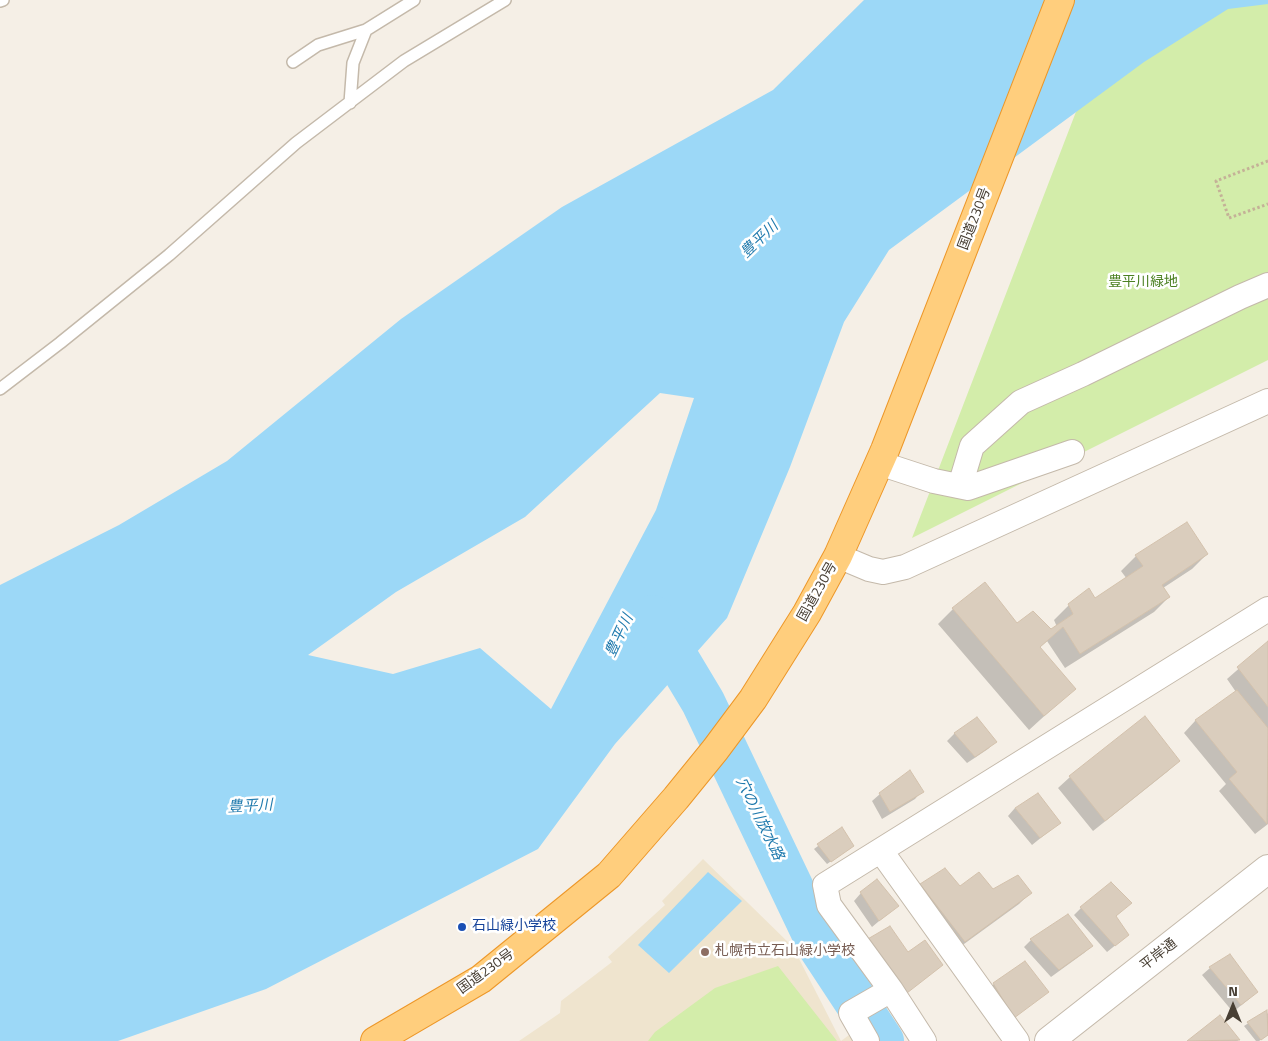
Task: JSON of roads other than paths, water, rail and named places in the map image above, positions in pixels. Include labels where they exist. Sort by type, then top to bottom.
[{"type":"highway","name":"国道230号","points":[[376,1041],[481,979],[609,875],[716,750],[753,699],[807,613],[838,556],[890,438],[1060,0]]},
{"type":"street","points":[[960,486],[972,446],[1021,402],[1084,374],[1240,296],[1268,285]]},
{"type":"street","points":[[838,556],[869,569],[883,572],[905,567],[1268,401]]},
{"type":"street","points":[[879,463],[934,481],[968,488],[1072,452]]},
{"type":"street","points":[[924,1041],[891,990],[829,905],[825,885],[1268,609]]},
{"type":"street","points":[[881,851],[1017,1041]]},
{"type":"street","name":"平岸通","points":[[1050,1041],[1268,869]]},
{"type":"street","points":[[867,1041],[851,1013],[891,990]]},
{"type":"lane","points":[[293,62],[318,44],[366,30],[414,0]]},
{"type":"lane","points":[[0,388],[53,349],[161,261],[296,143],[404,61],[505,0]]},
{"type":"lane","points":[[350,103],[352,63],[366,30]]},
{"type":"water","name":"豊平川","points":[[864,0],[1268,0],[1268,4],[1228,9],[1144,62],[889,250],[844,322],[790,467],[727,618],[615,744],[538,849],[266,989],[118,1041],[0,1041],[0,585],[119,525],[227,461],[401,319],[562,207],[773,90]],"holes":[[[660,393],[694,398],[656,510],[551,709],[480,648],[393,674],[308,655],[396,592],[525,517]]]},
{"type":"water","points":[[708,872],[742,901],[669,973],[638,945]]},
{"type":"waterway","name":"穴の川放水路","points":[[652,617],[703,702],[820,947],[882,1041]]},
{"type":"place","name":"石山緑小学校","points":[[462,927]]},
{"type":"place","name":"札幌市立石山緑小学校","points":[[705,952]]},
{"type":"park label","name":"豊平川緑地","points":[[1143,283]]}]
